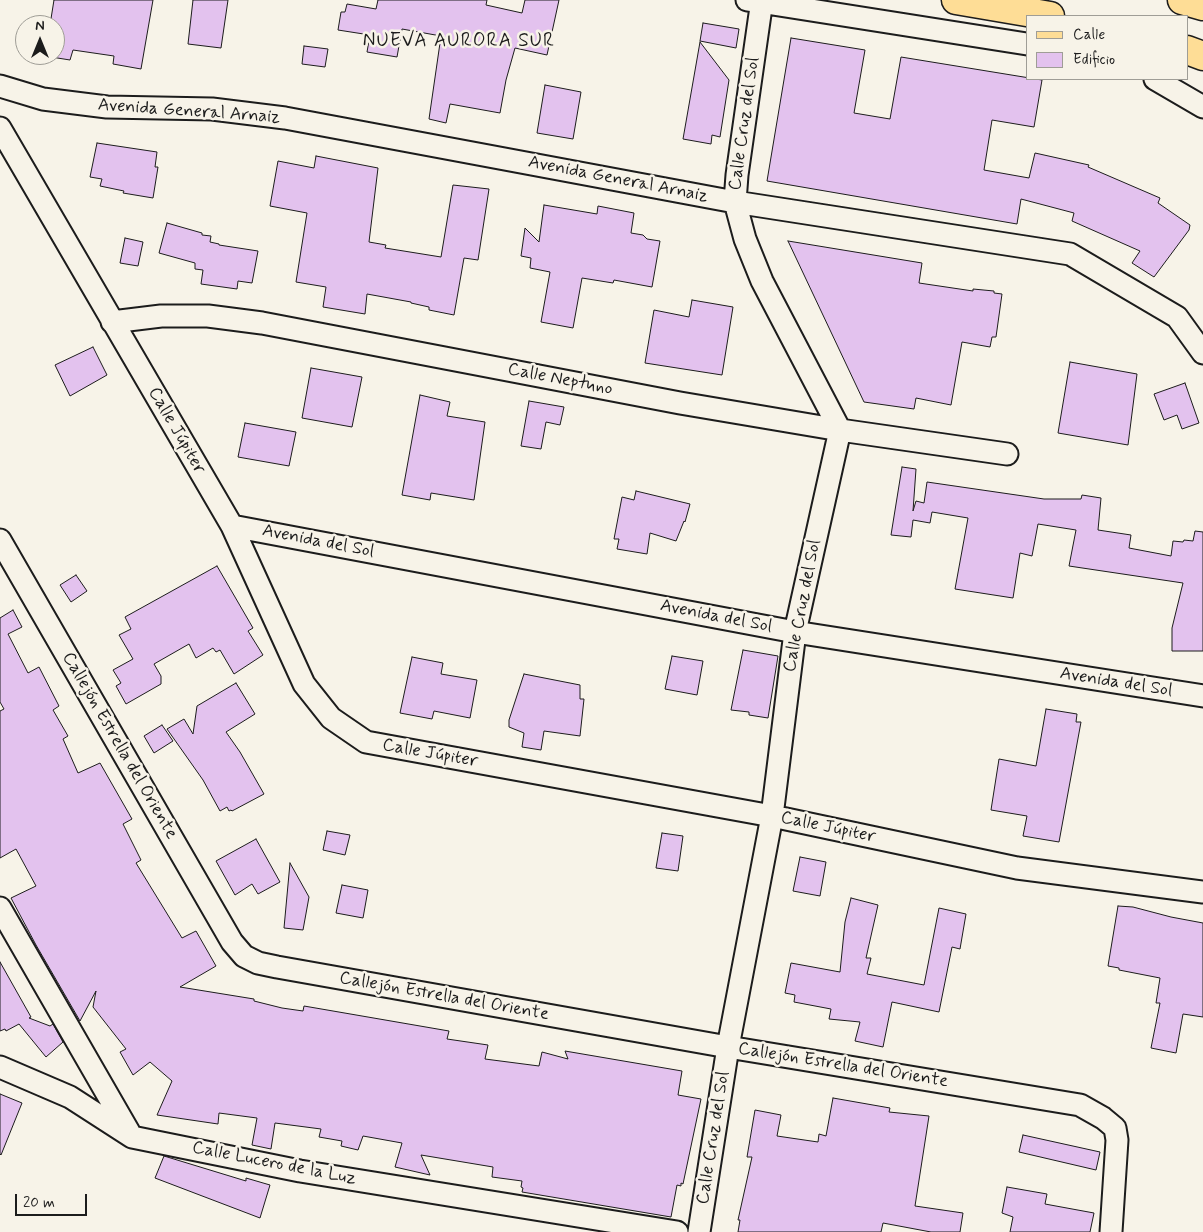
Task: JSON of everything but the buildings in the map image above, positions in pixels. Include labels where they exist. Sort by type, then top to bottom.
[{"type":"main road","points":[[956,0],[1044,15]]},
{"type":"main road","points":[[1182,0],[1203,6]]},
{"type":"main road","points":[[1188,50],[1203,56]]},
{"type":"street","points":[[757,1],[1026,44]]},
{"type":"street","name":"Calle Cruz del Sol","points":[[699,1232],[728,1047],[772,816],[795,632],[840,430],[762,281],[745,239],[735,202],[757,1]]},
{"type":"street","points":[[1157,80],[1203,107]]},
{"type":"street","name":"Avenida General Arnaiz","points":[[0,86],[43,99],[108,107],[212,109],[285,118],[735,202],[1070,254],[1177,317],[1203,353]]},
{"type":"street","name":"Calle Júpiter","points":[[0,128],[232,526],[304,684],[331,718],[366,742],[772,816],[1017,868],[1203,892]]},
{"type":"street","name":"Calle Neptuno","points":[[112,322],[161,316],[208,316],[262,323],[680,403],[840,430],[1008,454]]},
{"type":"street","name":"Avenida del Sol","points":[[232,526],[795,632],[1203,696]]},
{"type":"street","name":"Callejón Estrella del Oriente","points":[[0,540],[227,933],[244,956],[258,963],[277,967],[728,1047],[1080,1105],[1103,1118],[1115,1128],[1117,1140],[1111,1232]]},
{"type":"street","points":[[0,908],[132,1137]]},
{"type":"street","points":[[0,1067],[70,1097],[132,1137]]},
{"type":"street","name":"Calle Lucero de la Luz","points":[[132,1137],[300,1171],[677,1232]]},
{"type":"district","name":"NUEVA AURORA SUR","points":[[459,42]]}]
